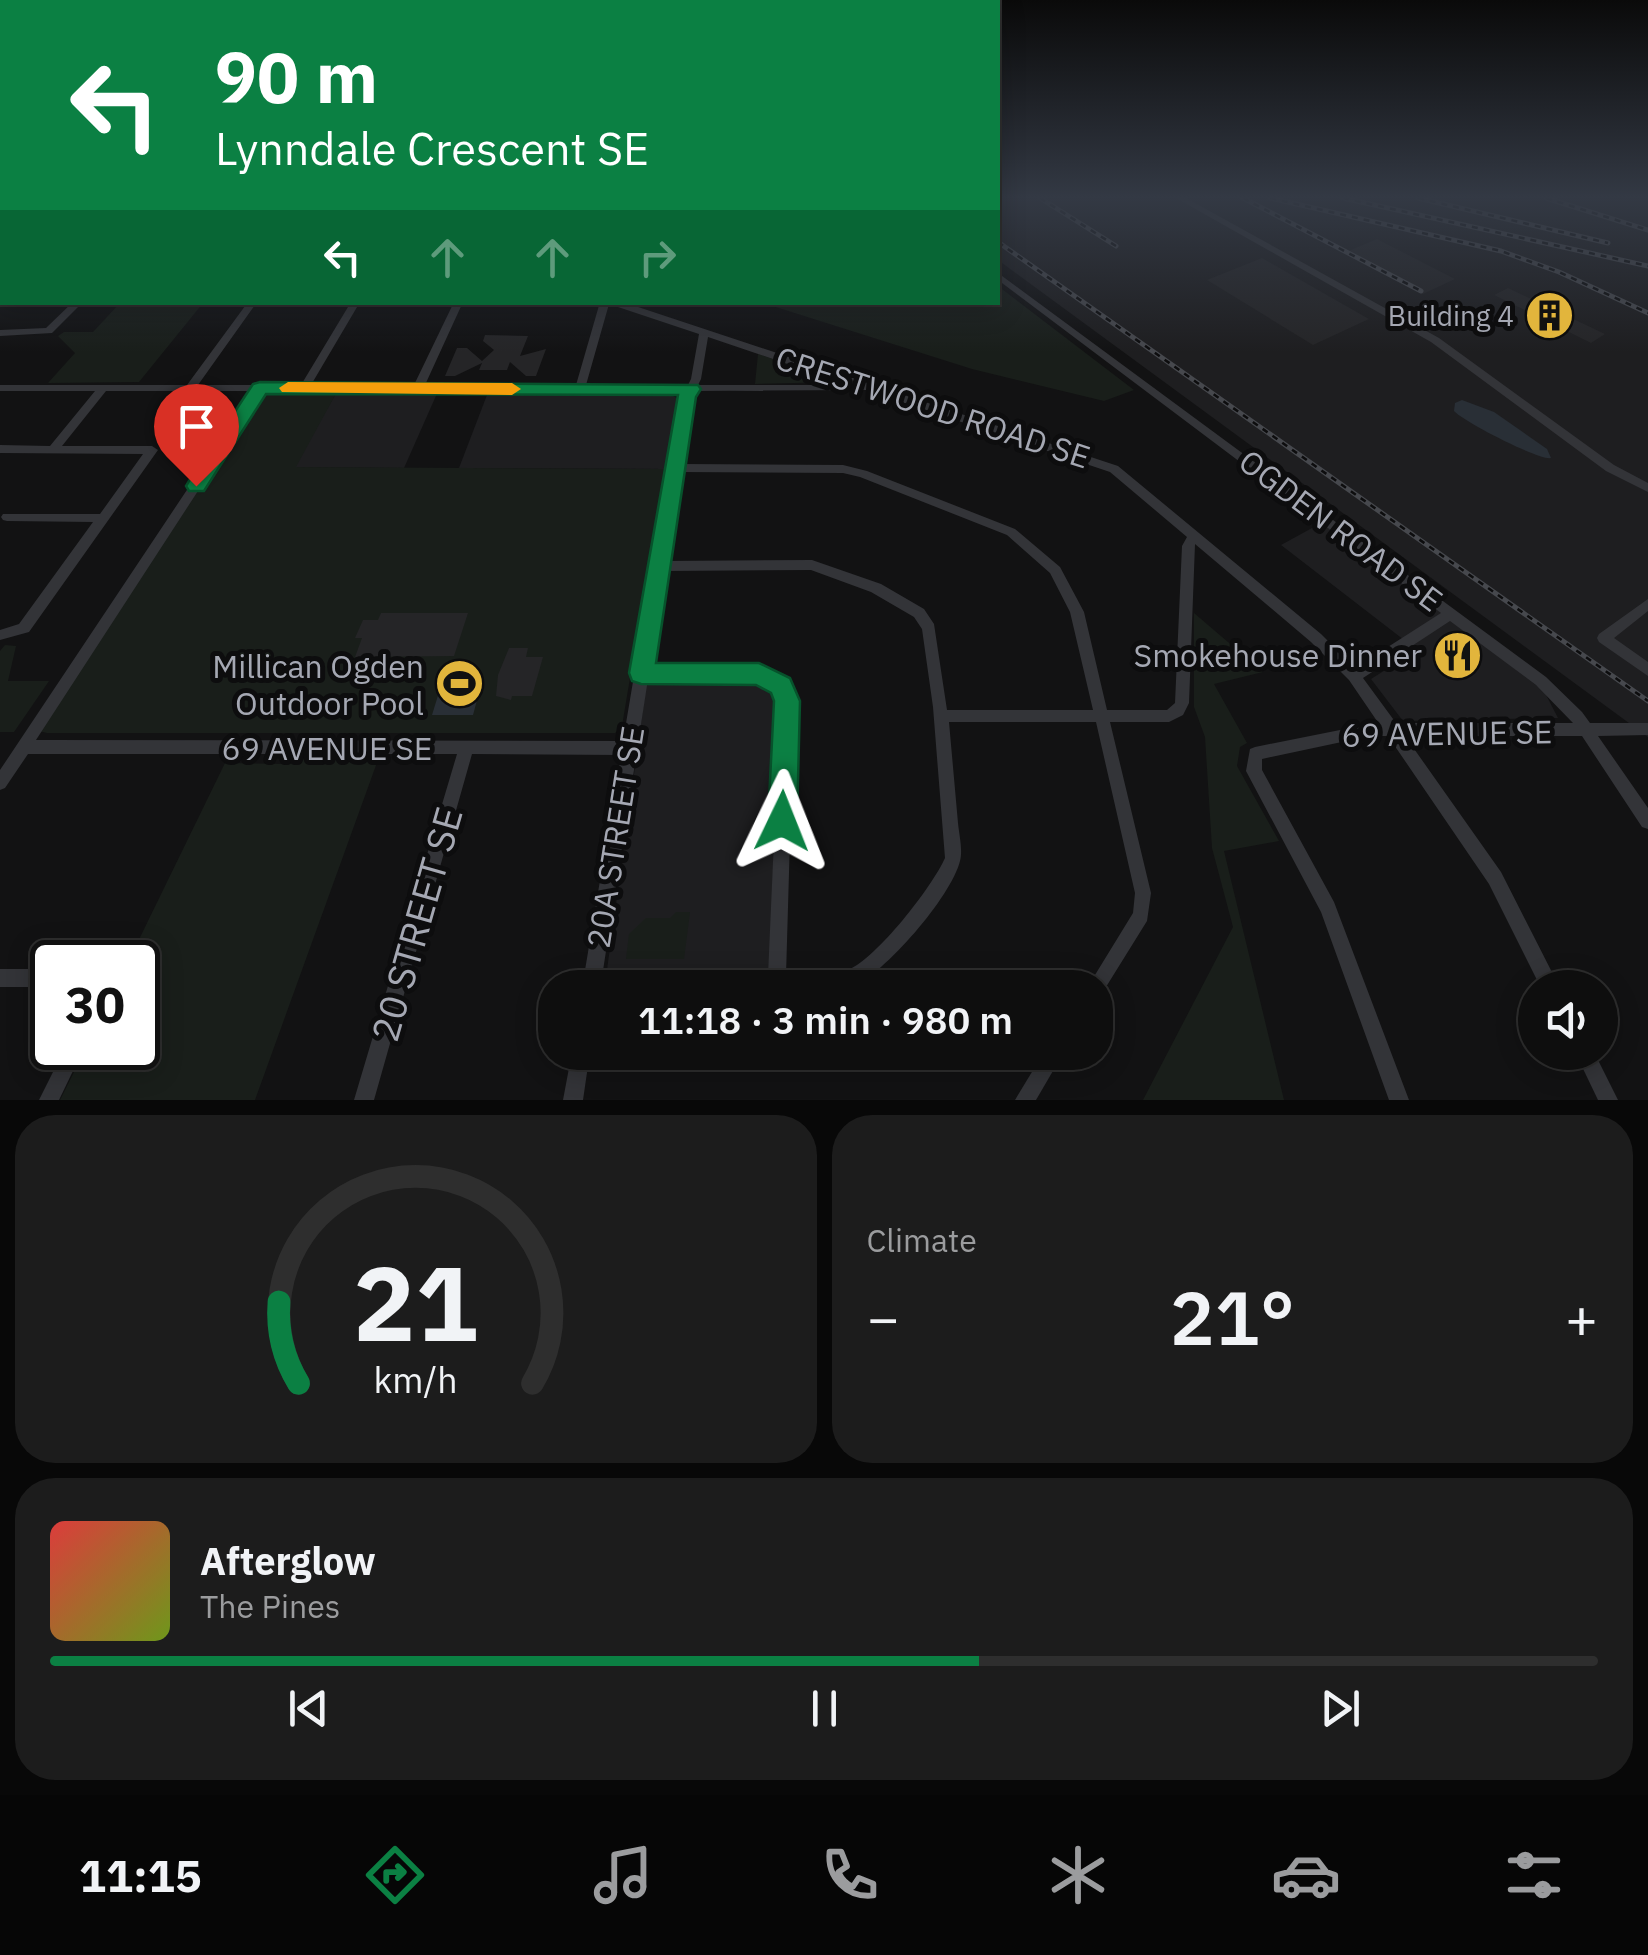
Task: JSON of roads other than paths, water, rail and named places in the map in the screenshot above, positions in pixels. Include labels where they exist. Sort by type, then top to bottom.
[{"type":"street","points":[[1272,249],[1425,334],[1610,468],[1648,488]]},
{"type":"street","name":"OGDEN ROAD SE","points":[[1000,277],[1541,682],[1586,730],[1647,822]]},
{"type":"street","points":[[0,333],[50,331],[76,305]]},
{"type":"street","points":[[190,388],[252,305]]},
{"type":"street","points":[[304,388],[354,305]]},
{"type":"street","points":[[418,388],[458,305]]},
{"type":"street","points":[[580,389],[603,305]]},
{"type":"street","name":"CRESTWOOD ROAD SE","points":[[621,305],[1104,463],[1316,638],[1354,676],[1495,878],[1542,970]]},
{"type":"street","name":"20A STREET SE","points":[[595,970],[686,397],[704,332]]},
{"type":"street","points":[[0,388],[874,388]]},
{"type":"street","points":[[54,448],[103,388]]},
{"type":"street","points":[[0,783],[260,388]]},
{"type":"street","points":[[0,449],[152,450],[24,628],[0,635]]},
{"type":"street","points":[[675,468],[850,470],[991,521],[1012,532],[1047,561],[1068,590],[1077,612],[1144,903],[1141,916],[1106,970]]},
{"type":"street","points":[[7,518],[104,518]]},
{"type":"street","points":[[940,716],[1169,716],[1178,711],[1182,703],[1188,546],[1194,536]]},
{"type":"street","points":[[659,566],[812,565],[904,601],[928,628],[953,858],[946,876],[865,970]]},
{"type":"street","points":[[1648,604],[1604,638],[1648,670]]},
{"type":"street","points":[[1354,676],[1452,613]]},
{"type":"street","points":[[641,673],[759,674],[772,678],[784,690],[787,701],[777,970]]},
{"type":"street","name":"69 AVENUE SE","points":[[1398,1100],[1328,908],[1254,771],[1253,760],[1261,751],[1316,738],[1390,730],[1648,729]]},
{"type":"street","name":"69 AVENUE SE","points":[[24,747],[630,748]]},
{"type":"street","name":"20 STREET SE","points":[[364,1100],[467,747]]},
{"type":"street","points":[[0,978],[30,978]]},
{"type":"street","points":[[49,1100],[65,1070]]},
{"type":"street","points":[[574,1100],[578,1070]]},
{"type":"street","points":[[1025,1100],[1044,1070]]},
{"type":"street","points":[[1593,1070],[1608,1100]]},
{"type":"railway","points":[[1008,249],[1648,701]]},
{"type":"railway","points":[[1341,249],[1421,291]]},
{"type":"railway","points":[[1494,249],[1559,272],[1648,313]]},
{"type":"railway","points":[[1573,249],[1648,266]]},
{"type":"place","name":"Building 4","points":[[1549,315]]},
{"type":"place","name":"Smokehouse Dinner","points":[[1457,655]]},
{"type":"place","name":"Millican Ogden Outdoor Pool","points":[[459,684]]}]
